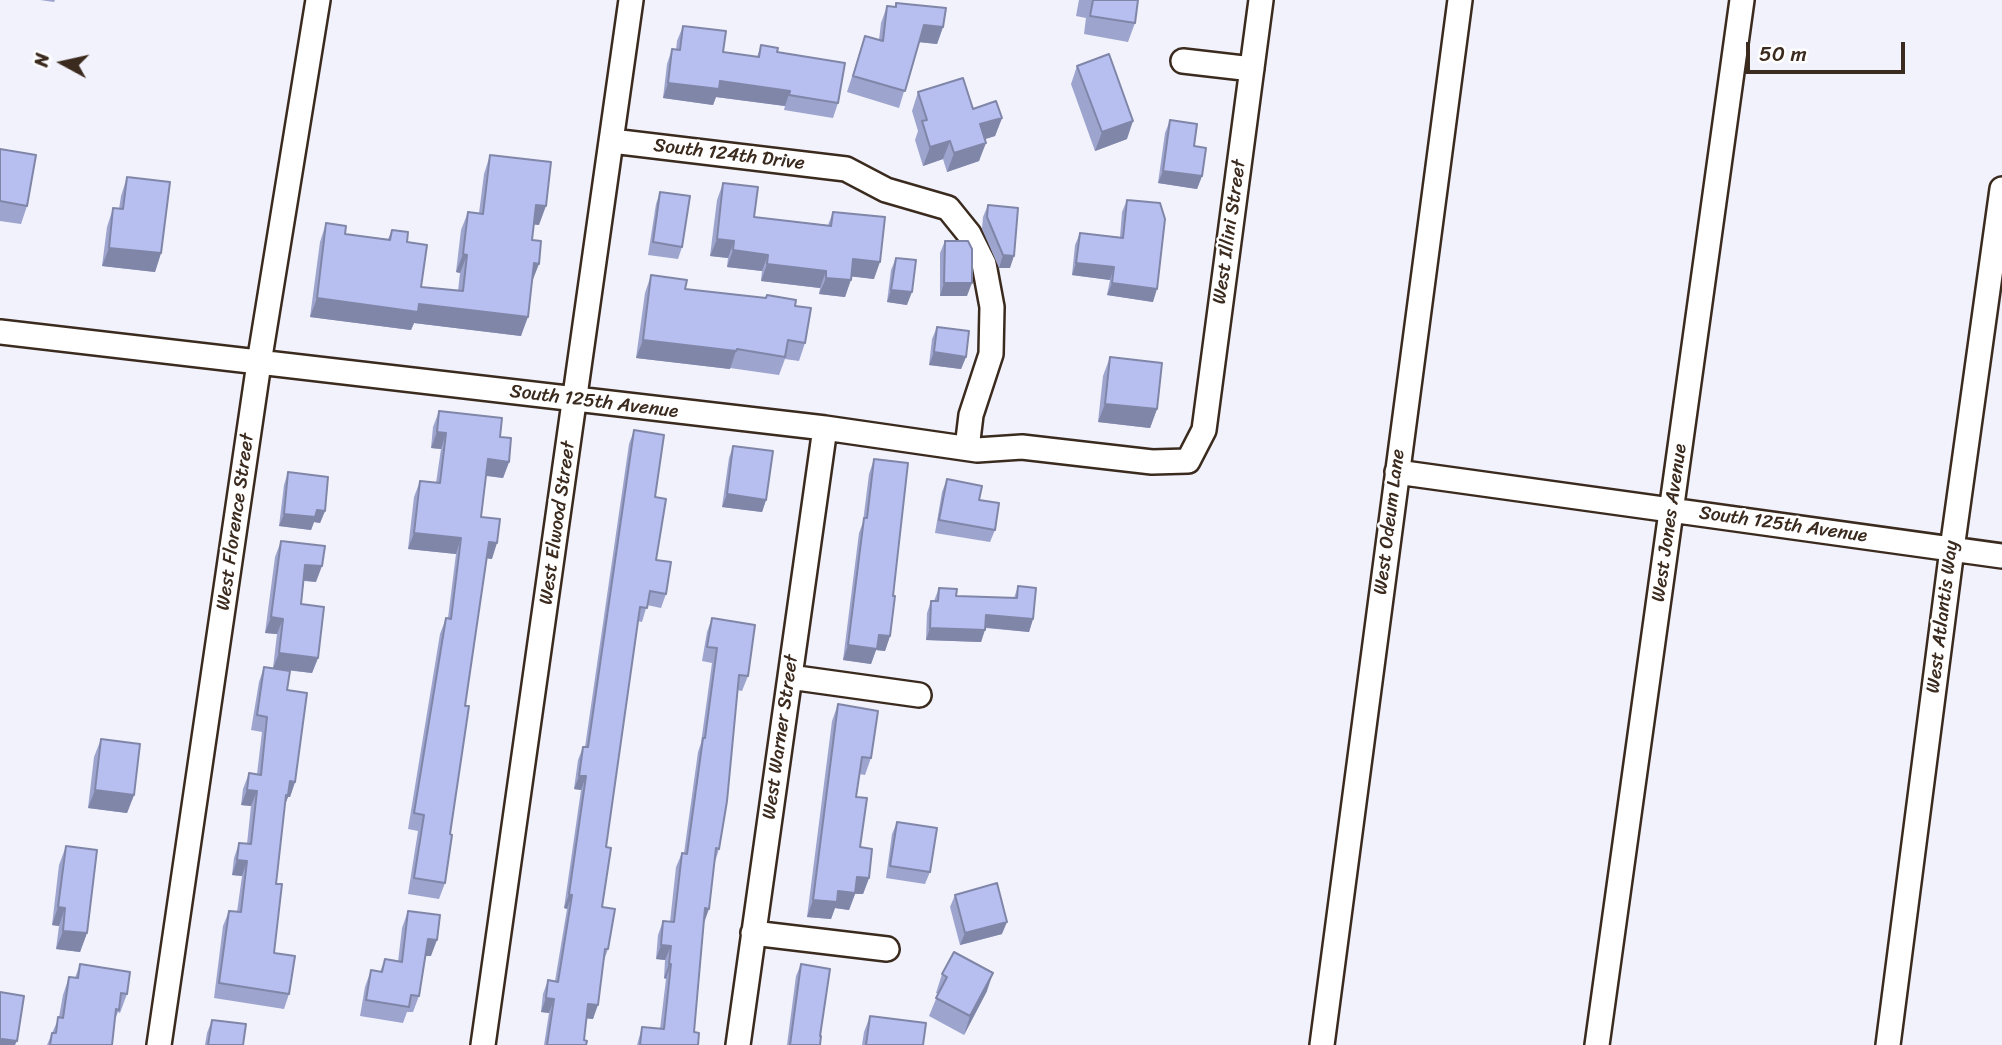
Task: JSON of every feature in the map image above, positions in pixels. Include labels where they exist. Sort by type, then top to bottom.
[{"type":"street","name":"West Florence Street","points":[[159,1045],[259,363],[318,0]]},
{"type":"street","name":"West Elwood Street","points":[[483,1045],[631,0]]},
{"type":"street","name":"West Illini Street","points":[[1188,461],[1204,430],[1261,0]]},
{"type":"street","name":"West Odeum Lane","points":[[1322,1045],[1460,0]]},
{"type":"street","name":"West Jones Avenue","points":[[1597,1045],[1742,0]]},
{"type":"street","points":[[1183,61],[1251,69]]},
{"type":"street","name":"South 124th Drive","points":[[612,141],[846,169],[886,190],[948,208],[969,234],[984,264],[992,307],[990,354],[971,415],[967,448]]},
{"type":"street","name":"West Atlantis Way","points":[[1888,1045],[2002,189]]},
{"type":"street","name":"South 125th Avenue","points":[[0,332],[825,428],[967,448],[1022,447],[1152,462],[1188,461]]},
{"type":"street","name":"West Warner Street","points":[[738,1045],[825,428]]},
{"type":"street","name":"South 125th Avenue","points":[[1397,472],[2002,555]]},
{"type":"street","points":[[790,677],[919,695]]},
{"type":"street","points":[[753,933],[887,949]]},
{"type":"building","points":[[1093,0],[1138,0],[1135,23],[1090,16]]},
{"type":"building","points":[[896,3],[946,8],[943,27],[924,25],[905,91],[853,76],[865,36],[883,41],[887,6],[896,7]]},
{"type":"building","points":[[683,26],[726,31],[723,52],[759,57],[761,45],[778,48],[777,52],[845,63],[838,103],[789,95],[790,91],[720,81],[719,89],[668,83],[672,49],[680,50]]},
{"type":"building","points":[[1109,54],[1133,121],[1102,132],[1077,66]]},
{"type":"building","points":[[963,78],[973,109],[996,101],[1002,118],[980,124],[986,143],[954,153],[950,141],[930,147],[922,121],[927,120],[918,92]]},
{"type":"building","points":[[1170,120],[1197,124],[1194,146],[1206,148],[1202,176],[1163,171]]},
{"type":"building","points":[[0,149],[36,155],[27,206],[0,201]]},
{"type":"building","points":[[490,155],[551,162],[546,206],[536,205],[532,240],[541,241],[539,264],[534,263],[528,317],[419,304],[418,312],[317,298],[326,223],[346,226],[345,234],[390,240],[392,230],[408,232],[407,242],[427,245],[421,287],[463,291],[467,255],[463,254],[468,212],[483,214]]},
{"type":"building","points":[[127,177],[170,182],[161,253],[109,248],[113,208],[123,209]]},
{"type":"building","points":[[723,183],[758,187],[754,217],[831,226],[833,212],[885,217],[880,262],[853,259],[851,280],[826,278],[826,271],[767,264],[768,255],[733,250],[734,241],[717,239]]},
{"type":"building","points":[[660,192],[690,196],[682,247],[653,242]]},
{"type":"building","points":[[1127,200],[1160,203],[1165,219],[1157,289],[1112,283],[1114,267],[1076,263],[1080,233],[1123,238]]},
{"type":"building","points":[[988,205],[1018,208],[1014,256],[1003,255],[987,217]]},
{"type":"building","points":[[945,241],[968,241],[972,249],[972,283],[944,283]]},
{"type":"building","points":[[896,258],[916,260],[912,292],[891,290]]},
{"type":"building","points":[[651,275],[687,280],[685,289],[766,298],[767,295],[796,300],[795,306],[811,308],[805,343],[788,340],[785,357],[737,349],[643,340]]},
{"type":"building","points":[[937,327],[969,331],[966,357],[934,352]]},
{"type":"building","points":[[1110,357],[1162,363],[1157,409],[1105,404]]},
{"type":"building","points":[[439,411],[502,418],[500,437],[511,438],[509,462],[488,459],[481,517],[500,519],[497,543],[489,542],[465,706],[469,706],[445,883],[414,878],[424,815],[414,813],[446,618],[451,619],[461,538],[414,533],[420,481],[440,483],[446,433],[437,432]]},
{"type":"building","points":[[634,430],[664,435],[655,497],[666,499],[656,560],[671,562],[666,594],[650,591],[647,608],[640,607],[606,847],[611,848],[602,907],[615,909],[608,949],[605,949],[598,1005],[588,1004],[584,1040],[587,1041],[586,1045],[547,1045],[554,999],[546,998],[548,980],[558,982],[572,895],[569,894],[586,776],[579,776],[583,747],[588,747]]},
{"type":"building","points":[[733,446],[773,451],[766,500],[727,494]]},
{"type":"building","points":[[874,459],[908,463],[890,636],[879,635],[877,649],[848,645]]},
{"type":"building","points":[[288,472],[328,477],[325,511],[317,510],[315,517],[284,514]]},
{"type":"building","points":[[947,479],[982,486],[979,500],[999,503],[995,530],[939,520]]},
{"type":"building","points":[[281,541],[325,546],[322,566],[305,565],[301,604],[324,607],[318,658],[279,653],[283,619],[271,617]]},
{"type":"building","points":[[1018,586],[1036,588],[1033,619],[986,615],[985,630],[930,628],[931,601],[938,601],[939,588],[957,589],[956,596],[1017,598]]},
{"type":"building","points":[[712,618],[755,625],[748,676],[739,675],[727,801],[719,849],[716,848],[709,909],[705,908],[694,1032],[699,1033],[698,1045],[640,1045],[642,1027],[664,1029],[671,946],[661,945],[663,921],[674,922],[682,853],[687,854],[717,648],[707,647]]},
{"type":"building","points":[[264,667],[290,671],[287,690],[307,693],[295,782],[290,781],[286,795],[276,884],[282,884],[274,953],[295,956],[289,994],[219,983],[229,911],[241,912],[247,861],[237,860],[239,843],[251,844],[257,791],[247,790],[249,773],[261,775],[267,717],[257,715]]},
{"type":"building","points":[[838,704],[878,711],[871,758],[862,757],[856,797],[867,798],[860,847],[872,849],[869,878],[857,877],[855,893],[838,891],[837,902],[813,900]]},
{"type":"building","points":[[101,739],[140,744],[134,795],[95,790]]},
{"type":"building","points":[[897,822],[937,828],[930,872],[890,866]]},
{"type":"building","points":[[66,846],[97,850],[87,933],[63,931],[65,908],[58,907]]},
{"type":"building","points":[[997,883],[1007,922],[965,933],[955,895]]},
{"type":"building","points":[[408,911],[440,915],[437,940],[428,939],[419,996],[411,995],[409,1007],[366,1000],[371,970],[382,972],[385,959],[402,962]]},
{"type":"building","points":[[954,952],[993,973],[970,1016],[936,998],[947,977],[942,974]]},
{"type":"building","points":[[80,964],[130,972],[127,994],[121,993],[119,1010],[116,1009],[112,1045],[50,1045],[52,1033],[56,1033],[58,1017],[63,1018],[69,977],[78,978]]},
{"type":"building","points":[[801,964],[830,969],[820,1045],[790,1045]]},
{"type":"building","points":[[0,992],[24,996],[17,1041],[2,1039],[1,1045],[0,1045]]},
{"type":"building","points":[[870,1016],[926,1023],[923,1045],[866,1045]]},
{"type":"building","points":[[212,1020],[246,1024],[243,1045],[208,1045]]}]
